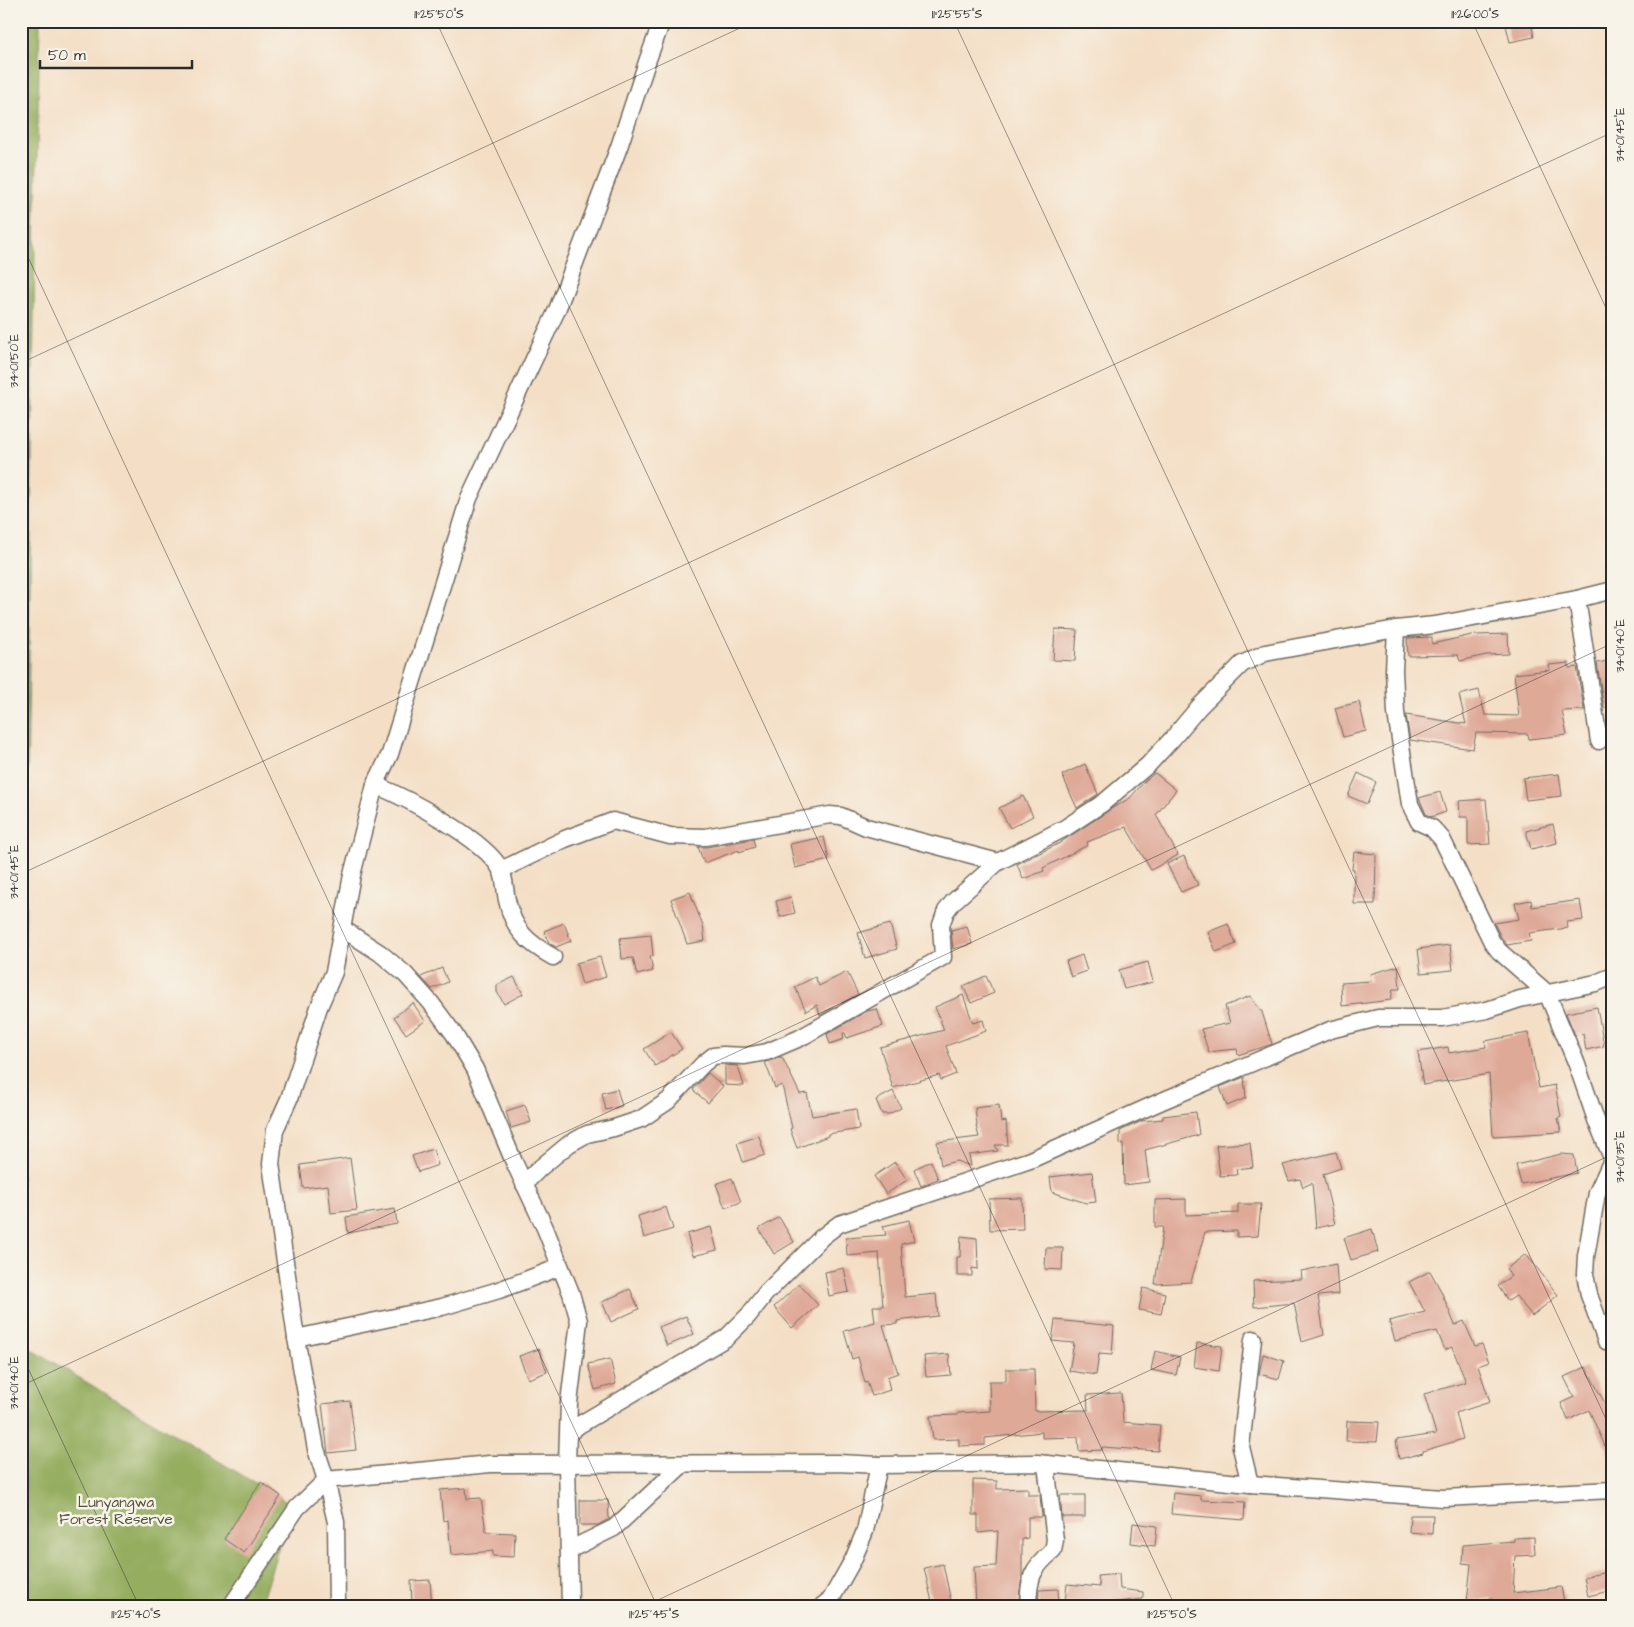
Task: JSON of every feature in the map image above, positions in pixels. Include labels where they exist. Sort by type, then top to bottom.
[{"type":"street","points":[[337,1606],[336,1522],[316,1449],[296,1338],[271,1164],[275,1130],[319,1007],[334,972],[352,875],[375,785],[390,754],[469,498],[557,310],[619,147],[662,21]]},
{"type":"street","points":[[524,1184],[568,1144],[587,1134],[641,1119],[668,1101],[713,1056],[723,1054],[745,1056],[767,1052],[800,1038],[942,957],[942,925],[946,911],[953,902],[998,862],[1065,828],[1103,803],[1148,765],[1199,706],[1242,664],[1265,653],[1396,629],[1435,625],[1577,599],[1613,590]]},
{"type":"street","points":[[1577,599],[1599,741]]},
{"type":"street","points":[[1396,629],[1394,670],[1396,713],[1410,804],[1419,822],[1432,828],[1442,840],[1492,942],[1499,951],[1547,993],[1576,1062],[1612,1160],[1597,1193],[1586,1256],[1585,1274],[1589,1295],[1606,1340]]},
{"type":"street","points":[[375,785],[397,794],[454,828],[484,850],[501,870],[508,903],[520,933],[537,948],[553,957]]},
{"type":"street","points":[[501,870],[565,839],[613,821],[670,836],[705,837],[830,815],[841,816],[866,827],[998,862]]},
{"type":"street","points":[[343,929],[380,953],[405,974],[431,1002],[475,1069],[545,1228],[579,1321],[571,1388],[567,1463],[570,1606]]},
{"type":"street","points":[[569,1433],[593,1416],[726,1338],[748,1316],[766,1293],[822,1237],[840,1224],[1030,1160],[1162,1101],[1330,1030],[1378,1018],[1442,1018],[1487,1010],[1520,999],[1596,983],[1613,976]]},
{"type":"street","points":[[296,1338],[442,1307],[499,1290],[560,1267]]},
{"type":"street","points":[[1250,1484],[1241,1447],[1253,1338]]},
{"type":"street","points":[[231,1606],[297,1508],[326,1480],[490,1464],[1046,1464],[1250,1484],[1443,1498],[1613,1490]]},
{"type":"street","points":[[1028,1606],[1032,1573],[1040,1562],[1053,1552],[1055,1540],[1046,1464]]},
{"type":"street","points":[[569,1550],[614,1528],[682,1465]]},
{"type":"street","points":[[829,1603],[853,1560],[865,1531],[879,1465]]},
{"type":"green space","points":[[21,21],[40,21],[21,1193]]},
{"type":"green space","name":"Lunyangwa Forest Reserve","points":[[21,1343],[292,1505],[260,1606],[21,1606]]},
{"type":"building","points":[[1505,21],[1531,21],[1534,37],[1510,42]]},
{"type":"building","points":[[1055,629],[1077,630],[1075,661],[1053,660]]},
{"type":"building","points":[[1476,634],[1508,634],[1509,654],[1486,655],[1460,661],[1458,655],[1408,656],[1407,638],[1432,637],[1432,644]]},
{"type":"building","points":[[1613,660],[1613,707],[1604,708],[1597,663]]},
{"type":"building","points":[[1569,663],[1569,668],[1577,667],[1584,710],[1562,711],[1567,735],[1529,739],[1528,734],[1476,733],[1473,749],[1410,740],[1406,715],[1466,724],[1459,695],[1479,690],[1485,715],[1519,716],[1514,674],[1550,670],[1549,665]]},
{"type":"building","points":[[1359,702],[1366,731],[1343,737],[1335,708]]},
{"type":"building","points":[[1085,764],[1098,794],[1077,808],[1062,775]]},
{"type":"building","points":[[1155,773],[1176,790],[1156,815],[1178,855],[1151,870],[1126,827],[1087,842],[1088,845],[1043,868],[1044,871],[1023,879],[1017,864],[1058,844],[1130,798]]},
{"type":"building","points":[[1358,773],[1376,782],[1367,804],[1348,796]]},
{"type":"building","points":[[1559,774],[1562,796],[1526,800],[1523,778]]},
{"type":"building","points":[[1440,792],[1446,812],[1431,817],[1426,814],[1419,798]]},
{"type":"building","points":[[1023,796],[1033,816],[1010,828],[999,808]]},
{"type":"building","points":[[1486,799],[1490,844],[1468,845],[1468,817],[1460,817],[1459,801]]},
{"type":"building","points":[[1553,824],[1557,843],[1531,849],[1526,831]]},
{"type":"building","points":[[824,837],[829,860],[795,868],[790,844]]},
{"type":"building","points":[[753,839],[755,847],[739,852],[739,850],[704,863],[698,847],[707,847]]},
{"type":"building","points":[[1354,852],[1376,854],[1375,904],[1354,904],[1354,869],[1352,869]]},
{"type":"building","points":[[1184,856],[1198,885],[1181,892],[1167,864]]},
{"type":"building","points":[[690,892],[703,926],[705,941],[687,944],[671,899]]},
{"type":"building","points":[[791,897],[795,913],[780,917],[776,901]]},
{"type":"building","points":[[1531,900],[1532,907],[1580,900],[1583,920],[1567,922],[1568,928],[1529,933],[1531,941],[1507,945],[1494,923],[1519,919],[1515,903]]},
{"type":"building","points":[[564,923],[571,941],[556,947],[549,943],[544,931]]},
{"type":"building","points":[[890,924],[897,949],[865,958],[858,933]]},
{"type":"building","points":[[1228,924],[1236,944],[1216,952],[1208,932]]},
{"type":"building","points":[[967,926],[972,944],[953,949],[951,930]]},
{"type":"building","points":[[651,935],[653,956],[650,956],[653,971],[637,975],[633,958],[622,959],[620,938]]},
{"type":"building","points":[[1450,945],[1453,970],[1421,973],[1418,949]]},
{"type":"building","points":[[1082,955],[1087,971],[1071,977],[1066,961]]},
{"type":"building","points":[[600,957],[606,977],[582,984],[576,963]]},
{"type":"building","points":[[1148,962],[1153,982],[1124,989],[1119,970]]},
{"type":"building","points":[[1398,966],[1400,989],[1393,989],[1391,1000],[1342,1006],[1341,983],[1371,981],[1370,974]]},
{"type":"building","points":[[442,968],[448,982],[432,989],[421,977]]},
{"type":"building","points":[[847,972],[858,994],[820,1015],[817,1005],[806,1011],[795,987],[815,977],[819,986]]},
{"type":"building","points":[[986,976],[994,993],[971,1003],[963,986]]},
{"type":"building","points":[[514,977],[523,994],[504,1004],[497,992],[497,985]]},
{"type":"building","points":[[963,995],[973,1023],[983,1020],[986,1031],[946,1046],[956,1074],[941,1080],[939,1075],[893,1088],[880,1047],[944,1030],[935,1007]]},
{"type":"building","points":[[1250,996],[1262,1012],[1272,1044],[1238,1055],[1237,1049],[1209,1053],[1201,1029],[1230,1023],[1225,1006]]},
{"type":"building","points":[[413,1003],[425,1021],[406,1034],[394,1017]]},
{"type":"building","points":[[1597,1007],[1604,1046],[1586,1050],[1583,1034],[1575,1035],[1566,1013]]},
{"type":"building","points":[[877,1009],[883,1026],[847,1038],[845,1033],[843,1033],[844,1039],[830,1044],[827,1034],[867,1011]]},
{"type":"building","points":[[671,1032],[682,1049],[655,1066],[644,1049]]},
{"type":"building","points":[[1528,1033],[1539,1088],[1555,1085],[1561,1117],[1558,1118],[1561,1132],[1493,1136],[1489,1074],[1423,1085],[1418,1052],[1448,1047],[1449,1053],[1486,1047],[1485,1041]]},
{"type":"building","points":[[782,1057],[800,1094],[807,1093],[812,1116],[856,1109],[859,1129],[828,1134],[828,1136],[797,1148],[790,1129],[792,1128],[782,1085],[775,1088],[765,1062]]},
{"type":"building","points":[[725,1065],[738,1066],[744,1086],[725,1085]]},
{"type":"building","points":[[708,1073],[723,1086],[708,1103],[693,1090]]},
{"type":"building","points":[[1244,1077],[1246,1098],[1227,1106],[1220,1087]]},
{"type":"building","points":[[617,1089],[622,1106],[606,1110],[602,1093]]},
{"type":"building","points":[[893,1091],[901,1108],[889,1114],[882,1114],[876,1100]]},
{"type":"building","points":[[525,1105],[531,1122],[511,1128],[506,1111]]},
{"type":"building","points":[[999,1105],[1001,1122],[1006,1121],[1008,1145],[995,1145],[998,1151],[969,1155],[971,1166],[956,1161],[941,1165],[937,1142],[979,1137],[975,1108]]},
{"type":"building","points":[[1196,1112],[1199,1135],[1145,1150],[1149,1182],[1124,1185],[1123,1143],[1120,1144],[1120,1131],[1142,1121]]},
{"type":"building","points":[[759,1136],[765,1155],[743,1162],[737,1143]]},
{"type":"building","points":[[1250,1143],[1253,1167],[1236,1169],[1237,1175],[1220,1176],[1216,1145]]},
{"type":"building","points":[[433,1149],[438,1165],[418,1172],[412,1156]]},
{"type":"building","points":[[1336,1152],[1341,1168],[1323,1174],[1335,1224],[1316,1228],[1312,1183],[1303,1187],[1300,1179],[1289,1181],[1283,1165]]},
{"type":"building","points":[[1561,1154],[1574,1155],[1577,1173],[1521,1184],[1516,1165]]},
{"type":"building","points":[[350,1158],[357,1210],[331,1213],[328,1185],[303,1188],[300,1165]]},
{"type":"building","points":[[931,1161],[938,1179],[921,1186],[914,1169]]},
{"type":"building","points":[[895,1162],[907,1180],[886,1194],[874,1176]]},
{"type":"building","points":[[1092,1172],[1096,1202],[1086,1203],[1052,1192],[1050,1177]]},
{"type":"building","points":[[732,1178],[741,1202],[725,1208],[716,1184]]},
{"type":"building","points":[[1022,1198],[1023,1229],[990,1230],[989,1199]]},
{"type":"building","points":[[1186,1199],[1186,1215],[1238,1213],[1238,1204],[1261,1204],[1258,1236],[1237,1237],[1237,1231],[1205,1232],[1191,1282],[1155,1284],[1163,1227],[1155,1227],[1155,1200]]},
{"type":"building","points":[[666,1207],[673,1229],[644,1238],[638,1216]]},
{"type":"building","points":[[395,1209],[397,1224],[348,1233],[346,1217]]},
{"type":"building","points":[[779,1217],[794,1242],[774,1254],[759,1229]]},
{"type":"building","points":[[909,1220],[914,1241],[901,1244],[905,1297],[936,1294],[938,1316],[897,1321],[897,1324],[883,1325],[898,1373],[887,1377],[890,1390],[872,1396],[867,1382],[865,1383],[858,1357],[852,1359],[844,1331],[875,1322],[873,1306],[883,1306],[879,1253],[847,1256],[846,1238],[886,1235],[883,1226]]},
{"type":"building","points":[[711,1227],[717,1250],[693,1256],[687,1234]]},
{"type":"building","points":[[1372,1229],[1378,1252],[1351,1260],[1344,1238]]},
{"type":"building","points":[[961,1236],[977,1238],[978,1269],[972,1268],[972,1276],[957,1276],[957,1257],[960,1257]]},
{"type":"building","points":[[1046,1248],[1063,1248],[1062,1270],[1045,1269]]},
{"type":"building","points":[[1526,1254],[1558,1295],[1532,1316],[1516,1296],[1508,1301],[1498,1286],[1511,1276],[1506,1269]]},
{"type":"building","points":[[1336,1264],[1338,1294],[1318,1296],[1324,1335],[1302,1342],[1294,1303],[1254,1307],[1253,1281],[1302,1279],[1301,1271]]},
{"type":"building","points":[[844,1268],[849,1292],[829,1296],[825,1272]]},
{"type":"building","points":[[1430,1271],[1441,1291],[1455,1325],[1464,1321],[1475,1346],[1482,1344],[1489,1362],[1478,1366],[1490,1402],[1456,1413],[1463,1439],[1399,1459],[1396,1440],[1436,1434],[1424,1394],[1466,1382],[1452,1347],[1445,1350],[1437,1331],[1395,1341],[1389,1321],[1425,1312],[1409,1282]]},
{"type":"building","points":[[799,1284],[818,1305],[792,1328],[774,1307]]},
{"type":"building","points":[[1143,1288],[1165,1293],[1161,1314],[1139,1310]]},
{"type":"building","points":[[630,1289],[639,1309],[611,1322],[602,1302]]},
{"type":"building","points":[[686,1316],[694,1334],[667,1346],[659,1327]]},
{"type":"building","points":[[1055,1320],[1114,1326],[1112,1355],[1099,1354],[1096,1375],[1069,1371],[1074,1343],[1052,1341]]},
{"type":"building","points":[[1197,1343],[1222,1346],[1219,1371],[1194,1367]]},
{"type":"building","points":[[539,1349],[547,1372],[528,1379],[519,1356]]},
{"type":"building","points":[[1155,1351],[1180,1357],[1176,1375],[1151,1370]]},
{"type":"building","points":[[949,1354],[951,1375],[926,1377],[924,1356]]},
{"type":"building","points":[[1263,1354],[1284,1361],[1279,1379],[1259,1374]]},
{"type":"building","points":[[610,1359],[616,1384],[595,1390],[588,1364]]},
{"type":"building","points":[[1586,1367],[1613,1419],[1613,1464],[1589,1410],[1568,1420],[1561,1403],[1574,1397],[1564,1377]]},
{"type":"building","points":[[1006,1369],[1034,1369],[1035,1411],[1088,1410],[1087,1395],[1121,1393],[1123,1422],[1160,1425],[1158,1451],[1102,1447],[1102,1450],[1079,1451],[1078,1437],[1042,1438],[1042,1432],[985,1438],[985,1445],[959,1446],[959,1439],[933,1440],[930,1416],[990,1411],[989,1381],[1006,1381]]},
{"type":"building","points":[[350,1401],[356,1450],[328,1453],[322,1404]]},
{"type":"building","points":[[1347,1421],[1379,1422],[1377,1442],[1346,1441]]},
{"type":"building","points":[[973,1480],[997,1481],[997,1489],[1028,1488],[1028,1495],[1040,1495],[1042,1517],[1028,1517],[1028,1538],[1022,1539],[1022,1576],[1018,1606],[976,1606],[974,1567],[996,1566],[998,1531],[978,1533],[978,1515],[973,1515]]},
{"type":"building","points":[[261,1482],[281,1496],[244,1553],[224,1539]]},
{"type":"building","points":[[466,1488],[467,1499],[481,1498],[486,1532],[515,1533],[514,1557],[493,1556],[493,1551],[451,1555],[448,1520],[443,1521],[440,1490]]},
{"type":"building","points":[[1173,1493],[1201,1496],[1201,1500],[1245,1502],[1244,1520],[1171,1514]]},
{"type":"building","points":[[1060,1495],[1085,1495],[1085,1517],[1062,1517]]},
{"type":"building","points":[[580,1500],[608,1500],[609,1519],[598,1525],[580,1525]]},
{"type":"building","points":[[1410,1515],[1433,1515],[1432,1534],[1409,1532]]},
{"type":"building","points":[[1133,1523],[1157,1526],[1155,1546],[1131,1543]]},
{"type":"building","points":[[1534,1537],[1535,1555],[1515,1556],[1513,1593],[1561,1587],[1565,1606],[1492,1606],[1492,1598],[1467,1602],[1471,1564],[1462,1563],[1463,1545],[1514,1541],[1514,1538]]},
{"type":"building","points":[[943,1564],[952,1606],[933,1606],[924,1568]]},
{"type":"building","points":[[1613,1571],[1613,1590],[1588,1596],[1584,1577]]},
{"type":"building","points":[[1119,1574],[1120,1589],[1143,1592],[1143,1599],[1088,1605],[1065,1602],[1067,1584],[1100,1587],[1098,1576]]},
{"type":"building","points":[[430,1580],[432,1606],[412,1606],[411,1581]]},
{"type":"building","points":[[1058,1589],[1059,1606],[1038,1606],[1039,1590]]}]
